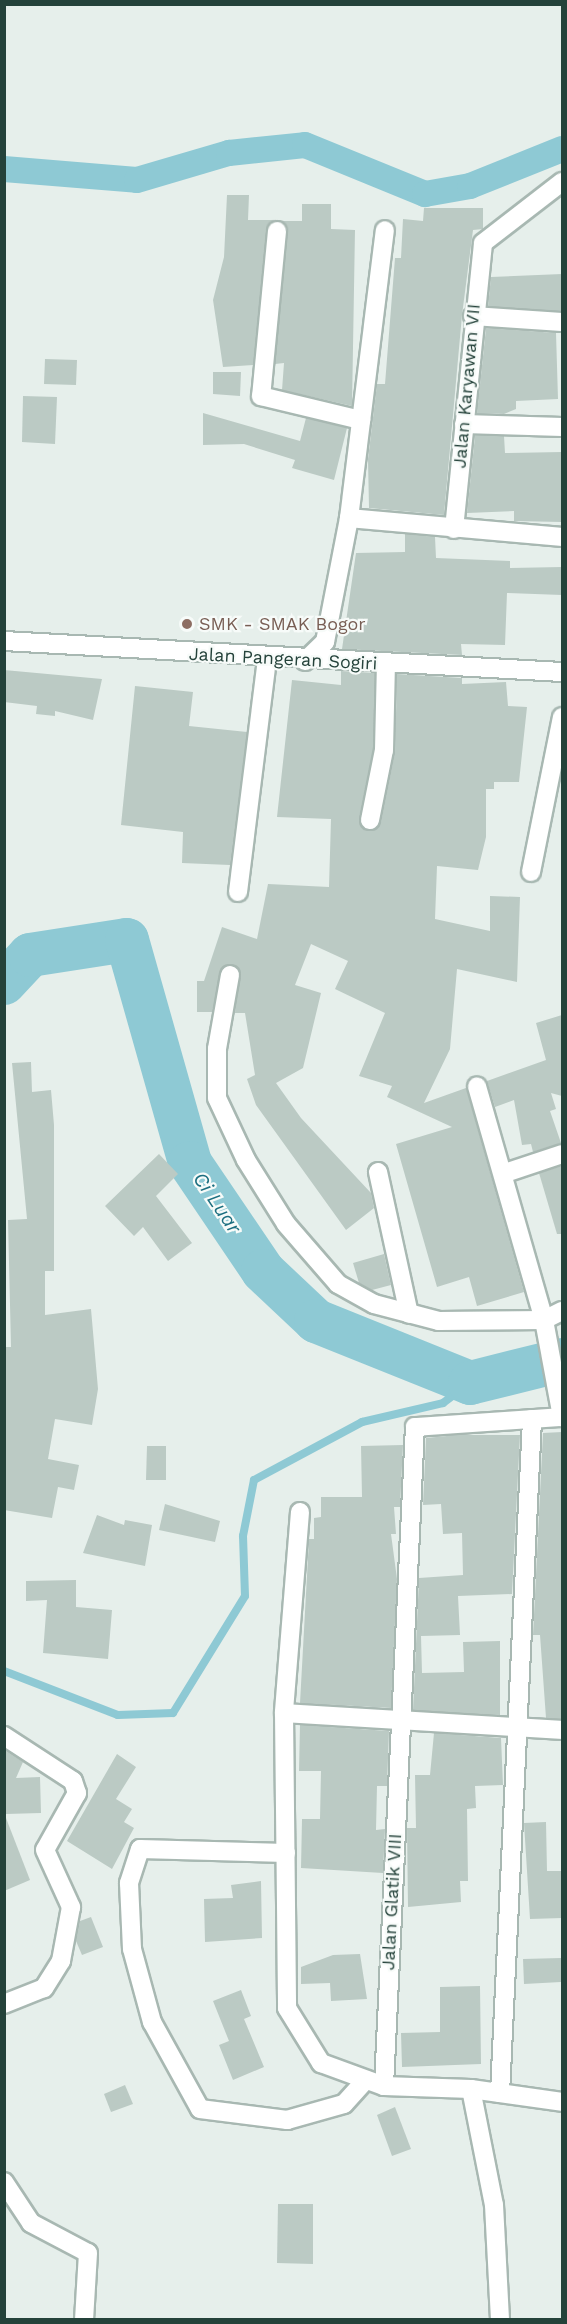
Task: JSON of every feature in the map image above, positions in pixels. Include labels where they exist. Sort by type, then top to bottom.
[{"type":"street","name":"Jalan Karyawan VII","points":[[454,530],[473,316],[483,243],[562,182]]},
{"type":"street","points":[[305,662],[324,642],[349,518],[386,230]]},
{"type":"street","points":[[277,231],[261,396],[361,420]]},
{"type":"street","points":[[473,316],[562,322]]},
{"type":"street","points":[[464,424],[562,427]]},
{"type":"street","points":[[349,518],[454,530],[562,537]]},
{"type":"street","name":"Jalan Pangeran Sogiri","points":[[4,641],[305,662],[562,672]]},
{"type":"street","points":[[238,892],[267,659]]},
{"type":"street","points":[[370,820],[384,750],[386,664]]},
{"type":"street","points":[[531,872],[562,717]]},
{"type":"street","points":[[230,975],[217,1049],[217,1098],[246,1160],[286,1224],[338,1284],[375,1304],[410,1314],[485,1325],[545,1323],[562,1311]]},
{"type":"street","points":[[477,1086],[505,1173],[545,1323],[562,1417],[532,1419],[521,1726],[500,2093]]},
{"type":"street","points":[[505,1173],[562,1154]]},
{"type":"street","points":[[378,1172],[410,1314]]},
{"type":"street","name":"Jalan Glatik VIII","points":[[384,2086],[415,1427],[532,1419]]},
{"type":"street","points":[[300,1512],[284,1713],[287,2008],[321,2063],[365,2081],[384,2086],[471,2089],[562,2102]]},
{"type":"street","points":[[284,1713],[562,1730]]},
{"type":"street","points":[[4,1736],[73,1781],[77,1793],[45,1850],[71,1907],[61,1961],[44,1988],[4,2004]]},
{"type":"street","points":[[286,1853],[141,1849],[129,1883],[132,1949],[152,2022],[200,2109],[287,2120],[344,2104],[365,2081]]},
{"type":"street","points":[[471,2089],[494,2205],[500,2319]]},
{"type":"street","points":[[4,2182],[31,2223],[88,2253],[84,2319]]},
{"type":"building","points":[[227,195],[249,195],[248,220],[274,220],[266,230],[253,365],[223,367],[213,300],[224,257]]},
{"type":"building","points":[[302,204],[331,204],[331,229],[355,230],[352,406],[282,390],[284,363],[275,364],[288,232],[281,221],[302,221]]},
{"type":"building","points":[[424,208],[483,208],[483,229],[473,230],[462,315],[444,515],[369,508],[368,459],[377,384],[385,384],[395,258],[401,258],[403,219],[423,221]]},
{"type":"building","points":[[562,274],[562,311],[488,306],[491,277]]},
{"type":"building","points":[[486,328],[556,333],[558,399],[516,401],[516,409],[504,414],[477,413]]},
{"type":"building","points":[[45,359],[77,360],[76,385],[44,384]]},
{"type":"building","points":[[213,372],[241,372],[240,396],[213,394]]},
{"type":"building","points":[[23,396],[57,397],[55,444],[22,442]]},
{"type":"building","points":[[203,413],[300,441],[306,418],[347,428],[334,480],[292,468],[295,460],[244,444],[203,445]]},
{"type":"building","points":[[475,436],[504,436],[505,453],[562,452],[562,522],[514,521],[514,511],[467,513]]},
{"type":"building","points":[[405,534],[435,537],[436,558],[510,561],[510,568],[562,567],[562,595],[507,593],[505,645],[461,644],[462,655],[342,649],[356,553],[405,552]]},
{"type":"building","points":[[4,670],[102,679],[93,720],[55,711],[55,716],[36,714],[37,706],[4,702]]},
{"type":"building","points":[[341,671],[375,673],[373,749],[359,818],[368,831],[381,822],[395,752],[397,674],[462,678],[462,684],[506,682],[508,706],[527,707],[519,782],[494,782],[494,789],[486,789],[486,837],[478,870],[437,866],[435,919],[490,931],[490,896],[520,897],[517,982],[457,969],[450,1049],[424,1103],[466,1088],[524,1292],[477,1306],[469,1277],[437,1287],[396,1144],[452,1127],[387,1097],[392,1086],[359,1076],[385,1013],[335,989],[348,961],[311,944],[295,985],[321,993],[303,1068],[276,1083],[301,1118],[371,1193],[374,1208],[346,1230],[256,1105],[247,1079],[255,1075],[245,1013],[235,1013],[238,967],[222,967],[212,1012],[197,1012],[197,981],[204,981],[222,927],[257,939],[268,884],[329,887],[331,819],[277,817],[292,680],[341,685]]},
{"type":"building","points":[[135,686],[193,692],[189,726],[247,732],[230,865],[182,863],[183,832],[121,825]]},
{"type":"building","points":[[562,1015],[562,1096],[551,1093],[556,1109],[550,1111],[561,1143],[533,1152],[531,1144],[522,1145],[514,1100],[495,1107],[487,1081],[546,1060],[536,1023]]},
{"type":"building","points":[[31,1062],[32,1092],[51,1090],[54,1125],[54,1271],[45,1271],[45,1315],[91,1309],[98,1389],[92,1425],[55,1419],[48,1459],[79,1465],[74,1490],[58,1487],[52,1518],[4,1510],[4,1347],[11,1347],[8,1220],[27,1219],[12,1063]]},
{"type":"building","points":[[159,1154],[178,1174],[156,1196],[192,1243],[168,1261],[143,1227],[134,1236],[105,1206]]},
{"type":"building","points":[[562,1166],[562,1234],[557,1234],[539,1173]]},
{"type":"building","points":[[384,1254],[391,1285],[372,1290],[359,1283],[353,1263]]},
{"type":"building","points":[[562,1432],[562,1719],[546,1718],[540,1635],[533,1635],[543,1433]]},
{"type":"building","points":[[457,1435],[520,1435],[512,1594],[458,1596],[460,1635],[421,1636],[422,1673],[464,1672],[463,1642],[500,1641],[500,1715],[413,1710],[419,1578],[463,1575],[462,1533],[443,1534],[441,1504],[423,1505],[426,1438]]},
{"type":"building","points":[[403,1445],[400,1507],[394,1507],[396,1534],[391,1534],[397,1579],[391,1708],[300,1703],[309,1539],[314,1539],[314,1518],[321,1517],[321,1497],[362,1497],[361,1446]]},
{"type":"building","points":[[147,1446],[166,1446],[166,1480],[146,1480]]},
{"type":"building","points":[[165,1504],[220,1521],[215,1542],[159,1530]]},
{"type":"building","points":[[97,1515],[124,1525],[125,1520],[152,1525],[145,1566],[83,1553]]},
{"type":"building","points":[[76,1580],[76,1607],[112,1610],[108,1659],[43,1653],[47,1600],[26,1601],[26,1581]]},
{"type":"building","points":[[300,1725],[389,1731],[387,1786],[377,1786],[376,1830],[385,1829],[383,1873],[301,1868],[302,1819],[320,1819],[321,1771],[299,1771]]},
{"type":"building","points":[[434,1733],[501,1738],[503,1785],[475,1786],[476,1808],[467,1809],[468,1881],[460,1881],[461,1902],[408,1907],[407,1828],[416,1828],[415,1775],[430,1775]]},
{"type":"building","points":[[4,1750],[23,1762],[16,1778],[40,1777],[41,1813],[6,1814]]},
{"type":"building","points":[[117,1754],[136,1767],[116,1799],[132,1809],[124,1822],[134,1828],[112,1869],[67,1841]]},
{"type":"building","points":[[6,1818],[30,1880],[4,1891],[4,1819]]},
{"type":"building","points":[[546,1822],[547,1871],[562,1871],[562,1918],[530,1919],[524,1823]]},
{"type":"building","points":[[261,1881],[262,1938],[205,1942],[204,1899],[233,1898],[231,1885]]},
{"type":"building","points":[[91,1917],[103,1947],[82,1955],[76,1941],[80,1921]]},
{"type":"building","points":[[360,1954],[367,1999],[331,2001],[330,1983],[301,1984],[301,1967],[333,1955]]},
{"type":"building","points":[[561,1958],[561,1982],[524,1984],[523,1959]]},
{"type":"building","points":[[480,1986],[481,2064],[402,2067],[401,2033],[440,2032],[440,1987]]},
{"type":"building","points":[[241,1990],[251,2016],[244,2019],[264,2067],[233,2080],[219,2045],[229,2041],[213,2001]]},
{"type":"building","points":[[125,2085],[133,2104],[111,2112],[104,2094]]},
{"type":"building","points":[[395,2107],[411,2149],[392,2156],[377,2115]]},
{"type":"building","points":[[278,2204],[313,2204],[313,2264],[277,2263]]},
{"type":"waterway","points":[[4,169],[137,180],[229,153],[305,145],[425,194],[470,186],[562,149]]},
{"type":"waterway","name":"Ci Luar","points":[[4,983],[30,955],[127,940],[190,1163],[263,1271],[316,1321],[470,1383],[562,1360]]},
{"type":"waterway","points":[[4,1671],[118,1715],[173,1713],[245,1596],[243,1536],[254,1480],[362,1422],[443,1403],[470,1383]]},
{"type":"place","name":"SMK - SMAK Bogor","points":[[187,624]]}]
